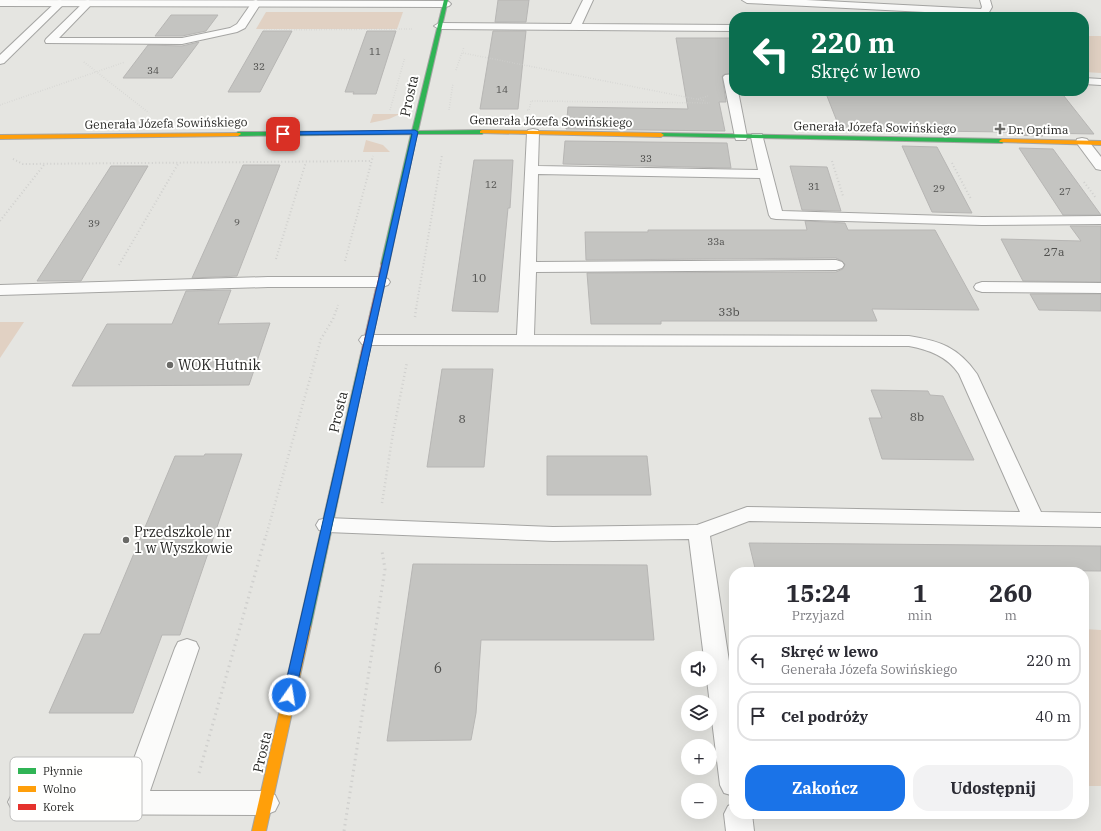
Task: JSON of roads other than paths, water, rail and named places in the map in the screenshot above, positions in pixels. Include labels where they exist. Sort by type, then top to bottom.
[{"type":"street","points":[[0,3],[163,1],[256,3],[445,2]]},
{"type":"street","name":"Prosta","points":[[259,831],[445,2]]},
{"type":"street","name":"Generała Józefa Sowińskiego","points":[[0,137],[415,132],[1101,143]]},
{"type":"lane","points":[[575,27],[588,0]]},
{"type":"lane","points":[[747,0],[781,6],[891,8],[943,12]]},
{"type":"lane","points":[[984,12],[987,7],[985,0]]},
{"type":"lane","points":[[0,61],[66,2]]},
{"type":"lane","points":[[88,3],[50,41],[182,42],[233,30],[241,26],[256,3]]},
{"type":"lane","points":[[891,8],[894,12]]},
{"type":"lane","points":[[439,26],[729,28]]},
{"type":"lane","points":[[1089,82],[1101,82]]},
{"type":"lane","points":[[733,96],[741,137]]},
{"type":"lane","points":[[525,340],[533,133]]},
{"type":"lane","points":[[757,137],[776,215],[982,221],[1101,220]]},
{"type":"lane","points":[[1082,142],[1101,166]]},
{"type":"lane","points":[[532,170],[766,174]]},
{"type":"lane","points":[[528,267],[836,265]]},
{"type":"lane","points":[[0,290],[268,282],[382,282]]},
{"type":"lane","points":[[982,288],[1101,288]]},
{"type":"lane","points":[[368,340],[909,340],[926,344],[942,349],[962,364],[968,374],[1034,519]]},
{"type":"lane","points":[[327,525],[553,534],[699,532],[747,514],[1101,520]]},
{"type":"lane","points":[[699,532],[729,749]]},
{"type":"lane","points":[[142,774],[187,648]]},
{"type":"lane","points":[[142,802],[265,803]]},
{"type":"lane","points":[[739,819],[740,831]]},
{"type":"place","name":"Dr. Optima","points":[[1000,129]]},
{"type":"place","name":"WOK Hutnik","points":[[170,365]]},
{"type":"place","name":"Przedszkole nr 1 w Wyszkowie","points":[[126,540]]}]
